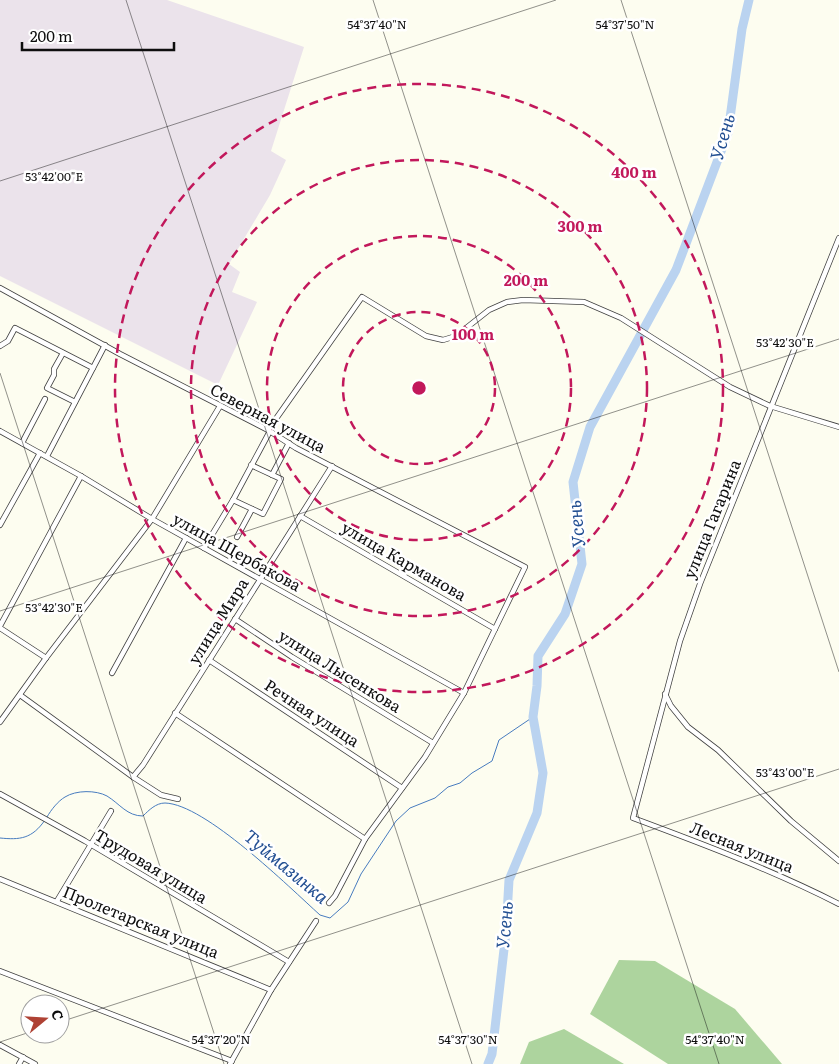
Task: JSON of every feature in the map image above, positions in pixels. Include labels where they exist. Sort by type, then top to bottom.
[{"type":"street","name":"улица Гагарина","points":[[633,818],[680,641],[700,584],[839,238]]},
{"type":"street","name":"Северная улица","points":[[0,289],[525,567],[495,629]]},
{"type":"street","points":[[204,548],[233,500],[269,431],[362,296],[426,336],[443,340],[456,336],[489,310],[507,302],[523,300],[584,302],[621,318],[730,387],[770,406],[839,428]]},
{"type":"street","points":[[0,346],[8,341],[15,328],[93,368]]},
{"type":"street","points":[[47,456],[105,346]]},
{"type":"street","points":[[63,353],[54,369],[54,375],[47,388],[75,402]]},
{"type":"street","points":[[22,443],[44,399]]},
{"type":"street","points":[[0,722],[46,658],[152,519],[220,406]]},
{"type":"street","name":"улица Щербакова","points":[[0,431],[47,456],[152,519],[464,693]]},
{"type":"street","points":[[272,474],[289,443]]},
{"type":"street","points":[[1,522],[40,453]]},
{"type":"street","points":[[233,500],[263,514],[281,479],[251,465]]},
{"type":"street","name":"улица Мира","points":[[133,777],[143,765],[332,466]]},
{"type":"street","points":[[46,658],[0,627],[81,476]]},
{"type":"street","points":[[237,537],[252,510]]},
{"type":"street","name":"улица Карманова","points":[[300,516],[495,629]]},
{"type":"street","points":[[112,673],[186,538]]},
{"type":"street","name":"улица Лысенкова","points":[[236,619],[292,657],[433,743]]},
{"type":"street","points":[[329,904],[366,839],[425,757],[464,693],[495,629]]},
{"type":"street","name":"Речная улица","points":[[209,660],[402,788]]},
{"type":"street","points":[[665,694],[671,706],[688,727],[718,750],[791,821],[839,861]]},
{"type":"street","points":[[20,695],[133,777],[161,795],[178,799]]},
{"type":"street","points":[[175,713],[366,839]]},
{"type":"street","name":"Трудовая улица","points":[[0,794],[91,845],[289,962]]},
{"type":"street","points":[[57,901],[111,811]]},
{"type":"street","name":"Лесная улица","points":[[633,818],[734,856],[839,904]]},
{"type":"street","name":"Пролетарская улица","points":[[0,879],[271,990]]},
{"type":"street","points":[[0,972],[231,1062],[271,990],[316,921]]},
{"type":"street","points":[[0,1044],[35,1064]]},
{"type":"street","points":[[19,1064],[23,1057]]},
{"type":"shaded area","points":[[0,0],[167,0],[304,47],[271,151],[286,160],[270,195],[229,264],[240,272],[232,292],[257,302],[218,385],[0,276]]},
{"type":"green space","points":[[619,960],[655,961],[735,1009],[782,1064],[668,1064],[590,1014]]},
{"type":"green space","points":[[564,1029],[624,1064],[520,1064],[529,1042]]},
{"type":"waterway","name":"Усень","points":[[488,1064],[492,1054],[506,932],[509,880],[537,813],[543,773],[533,717],[538,656],[565,614],[582,564],[573,482],[590,427],[676,270],[728,133],[742,29],[749,0]]},
{"type":"waterway","name":"Туймазинка","points":[[47,817],[62,799],[80,792],[102,794],[112,799],[128,812],[143,816],[153,807],[162,803],[182,807],[223,831],[320,915],[330,918],[348,902],[361,874],[396,821],[410,808],[435,798],[448,787],[460,783],[492,761],[499,740],[533,717]]},
{"type":"waterway","name":"Туймазинка","points":[[0,838],[14,839],[25,837],[35,831],[45,820]]}]
